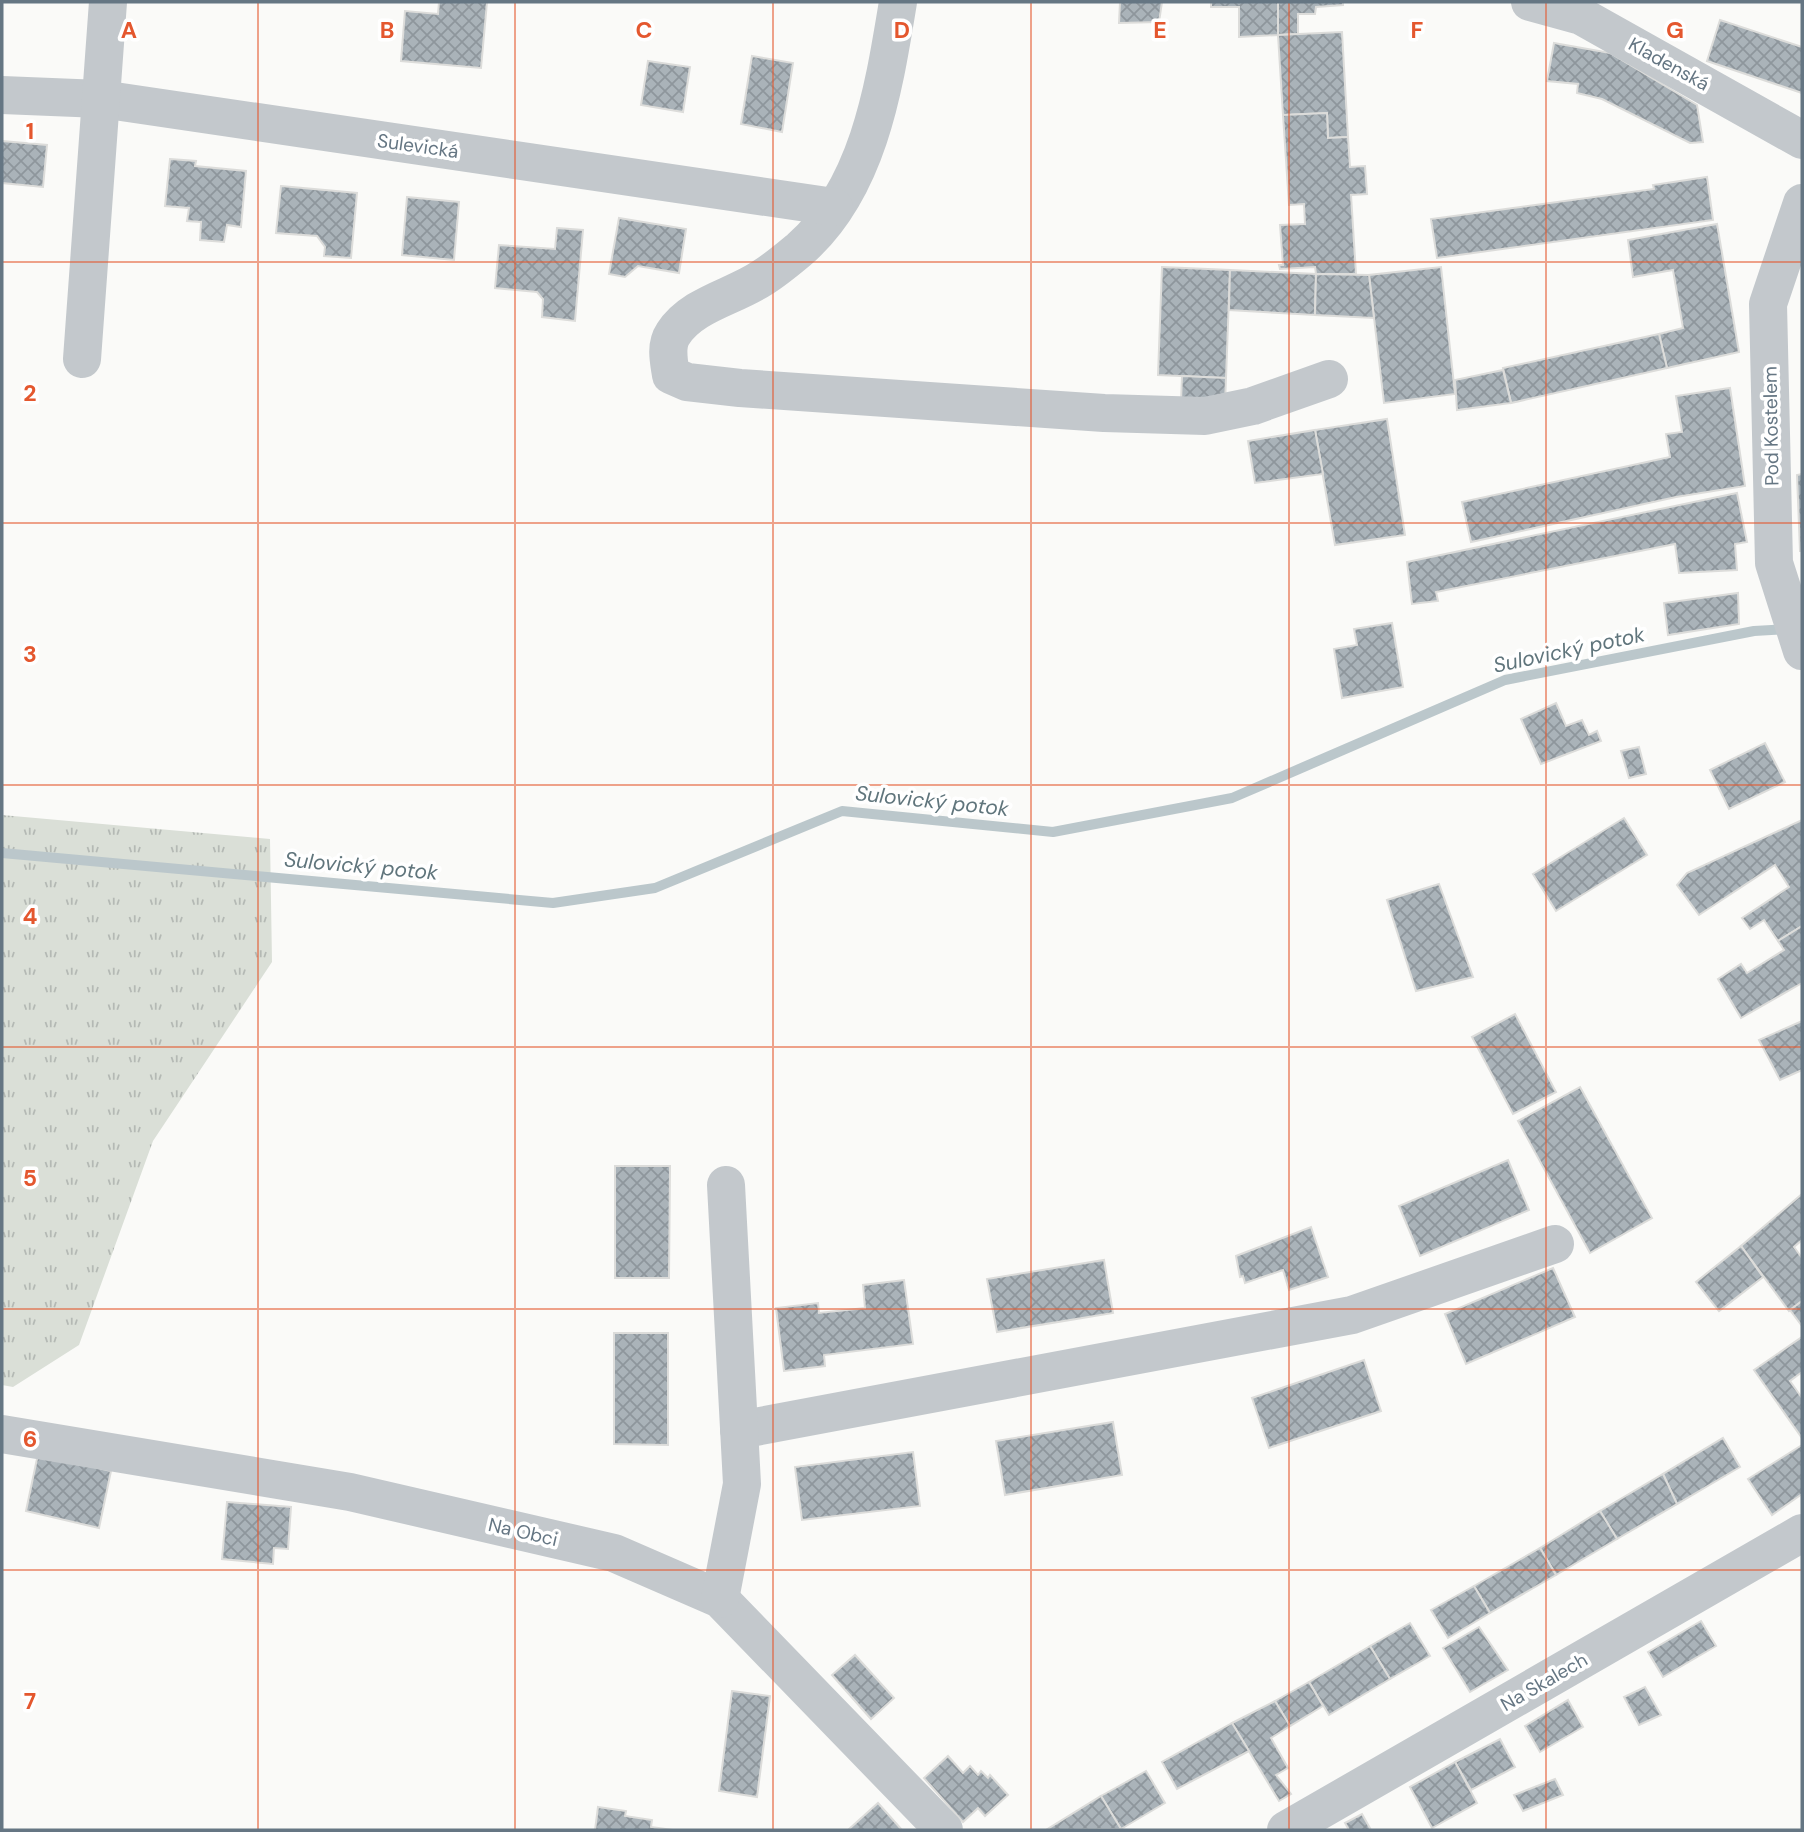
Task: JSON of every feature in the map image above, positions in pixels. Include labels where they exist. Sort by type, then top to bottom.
[{"type":"street","points":[[82,359],[108,2]]},
{"type":"street","points":[[898,2],[884,85],[865,150],[834,207],[813,236],[761,279],[688,317],[672,335],[667,352],[671,375],[687,382],[740,388],[1104,413],[1205,416],[1253,406],[1329,379]]},
{"type":"street","name":"Kladenská","points":[[1530,2],[1581,16],[1802,140]]},
{"type":"street","name":"Sulevická","points":[[2,95],[101,99],[834,207]]},
{"type":"street","name":"Pod Kostelem","points":[[1802,203],[1768,304],[1774,563],[1802,651]]},
{"type":"street","points":[[720,1599],[742,1484],[726,1185]]},
{"type":"street","points":[[739,1430],[1352,1315],[1555,1244]]},
{"type":"street","name":"Na Obci","points":[[2,1434],[350,1492],[614,1553],[720,1599],[944,1830]]},
{"type":"street","name":"Na Skalech","points":[[1286,1830],[1802,1533]]},
{"type":"green space","points":[[2,815],[270,839],[272,962],[153,1141],[79,1345],[13,1387],[2,1385]]},
{"type":"building","points":[[439,2],[487,2],[481,68],[401,61],[405,11],[438,14]]},
{"type":"building","points":[[1120,2],[1162,2],[1159,22],[1119,23]]},
{"type":"building","points":[[1211,2],[1278,2],[1278,35],[1239,37],[1239,7],[1211,7]]},
{"type":"building","points":[[1278,2],[1343,2],[1343,5],[1316,7],[1315,14],[1298,14],[1298,34],[1278,35]]},
{"type":"building","points":[[1720,20],[1802,47],[1802,93],[1707,61]]},
{"type":"building","points":[[1342,32],[1348,137],[1328,138],[1327,113],[1283,115],[1278,35]]},
{"type":"building","points":[[1554,43],[1610,53],[1697,105],[1703,142],[1690,143],[1602,99],[1577,93],[1578,84],[1547,81]]},
{"type":"building","points":[[752,56],[793,63],[782,132],[741,124]]},
{"type":"building","points":[[648,61],[690,67],[683,112],[641,105]]},
{"type":"building","points":[[1327,113],[1328,138],[1348,137],[1350,167],[1365,166],[1367,194],[1351,195],[1356,274],[1316,274],[1315,267],[1280,269],[1279,265],[1283,265],[1280,225],[1305,224],[1304,204],[1289,205],[1283,115]]},
{"type":"building","points":[[2,141],[47,145],[43,187],[2,183]]},
{"type":"building","points":[[170,159],[196,161],[195,166],[246,171],[241,227],[227,225],[224,242],[200,240],[201,222],[187,221],[189,208],[165,206]]},
{"type":"building","points":[[1707,177],[1713,220],[1437,258],[1431,219],[1654,189],[1653,185]]},
{"type":"building","points":[[281,186],[357,193],[351,258],[324,256],[325,247],[317,236],[276,233]]},
{"type":"building","points":[[407,197],[459,202],[454,260],[402,255]]},
{"type":"building","points":[[619,218],[686,229],[679,273],[638,266],[625,277],[609,274]]},
{"type":"building","points":[[1717,224],[1739,352],[1667,368],[1659,334],[1683,328],[1673,270],[1633,277],[1628,240]]},
{"type":"building","points":[[557,228],[583,230],[575,321],[542,317],[543,299],[537,292],[495,288],[499,245],[555,249]]},
{"type":"building","points":[[1162,267],[1230,270],[1226,378],[1158,375]]},
{"type":"building","points":[[1441,267],[1455,394],[1384,403],[1369,275]]},
{"type":"building","points":[[1230,270],[1316,274],[1315,315],[1229,310]]},
{"type":"building","points":[[1316,274],[1369,275],[1374,318],[1315,315]]},
{"type":"building","points":[[1659,334],[1667,368],[1511,403],[1503,368]]},
{"type":"building","points":[[1503,370],[1511,403],[1457,410],[1455,380]]},
{"type":"building","points":[[1182,376],[1226,378],[1225,404],[1181,402]]},
{"type":"building","points":[[1730,388],[1745,486],[1676,497],[1471,542],[1462,502],[1670,457],[1666,434],[1682,432],[1676,396]]},
{"type":"building","points":[[1387,419],[1405,535],[1335,545],[1315,430]]},
{"type":"building","points":[[1315,430],[1323,474],[1255,483],[1248,441]]},
{"type":"building","points":[[1802,474],[1802,551],[1800,551],[1797,475]]},
{"type":"building","points":[[1737,493],[1747,542],[1735,544],[1737,570],[1679,573],[1675,544],[1436,592],[1438,601],[1412,604],[1407,562]]},
{"type":"building","points":[[1738,593],[1739,624],[1668,635],[1664,603]]},
{"type":"building","points":[[1392,623],[1403,687],[1342,698],[1334,649],[1357,645],[1354,629]]},
{"type":"building","points":[[1556,703],[1566,726],[1582,720],[1589,735],[1597,731],[1601,741],[1541,764],[1521,719]]},
{"type":"building","points":[[1765,743],[1785,782],[1729,809],[1710,770]]},
{"type":"building","points":[[1639,747],[1646,774],[1629,778],[1621,751]]},
{"type":"building","points":[[1624,818],[1647,855],[1556,911],[1533,874]]},
{"type":"building","points":[[1802,820],[1802,926],[1778,941],[1764,920],[1750,929],[1742,918],[1789,887],[1775,865],[1699,915],[1677,885],[1687,873]]},
{"type":"building","points":[[1439,884],[1473,977],[1416,991],[1387,900]]},
{"type":"building","points":[[1802,926],[1802,983],[1741,1018],[1718,979],[1741,964],[1747,973],[1784,950],[1778,941]]},
{"type":"building","points":[[1515,1014],[1556,1092],[1513,1114],[1472,1037]]},
{"type":"building","points":[[1802,1021],[1802,1070],[1780,1080],[1759,1040]]},
{"type":"building","points":[[1580,1087],[1652,1218],[1590,1253],[1518,1121]]},
{"type":"building","points":[[1508,1160],[1529,1210],[1420,1256],[1399,1206]]},
{"type":"building","points":[[615,1166],[670,1166],[669,1278],[615,1278]]},
{"type":"building","points":[[1802,1194],[1802,1240],[1794,1247],[1802,1258],[1802,1301],[1789,1311],[1741,1246]]},
{"type":"building","points":[[1311,1227],[1328,1277],[1289,1290],[1283,1270],[1245,1283],[1243,1276],[1240,1277],[1236,1256]]},
{"type":"building","points":[[1741,1246],[1763,1277],[1719,1311],[1696,1282]]},
{"type":"building","points":[[1104,1260],[1113,1313],[997,1332],[987,1279]]},
{"type":"building","points":[[1553,1268],[1575,1317],[1466,1364],[1445,1314]]},
{"type":"building","points":[[904,1280],[913,1344],[824,1355],[825,1366],[784,1371],[776,1308],[818,1303],[819,1313],[865,1308],[863,1285]]},
{"type":"building","points":[[1802,1301],[1802,1326],[1790,1310]]},
{"type":"building","points":[[614,1333],[668,1333],[668,1445],[614,1444]]},
{"type":"building","points":[[1802,1337],[1802,1372],[1790,1381],[1802,1398],[1802,1438],[1754,1370]]},
{"type":"building","points":[[1364,1360],[1381,1411],[1269,1448],[1252,1398]]},
{"type":"building","points":[[1113,1422],[1122,1475],[1005,1495],[996,1441]]},
{"type":"building","points":[[1723,1438],[1740,1467],[1677,1504],[1663,1474]]},
{"type":"building","points":[[1802,1445],[1802,1494],[1772,1515],[1748,1479]]},
{"type":"building","points":[[913,1452],[920,1506],[802,1520],[795,1467]]},
{"type":"building","points":[[38,1454],[111,1471],[99,1528],[26,1511]]},
{"type":"building","points":[[1663,1474],[1677,1504],[1617,1539],[1600,1511]]},
{"type":"building","points":[[227,1502],[291,1507],[288,1549],[274,1548],[273,1564],[222,1559]]},
{"type":"building","points":[[1600,1511],[1617,1539],[1556,1575],[1540,1548]]},
{"type":"building","points":[[1540,1548],[1556,1575],[1490,1613],[1474,1586]]},
{"type":"building","points":[[1474,1586],[1490,1613],[1448,1638],[1431,1610]]},
{"type":"building","points":[[1701,1621],[1716,1646],[1663,1677],[1648,1652]]},
{"type":"building","points":[[1410,1623],[1430,1656],[1390,1679],[1370,1646]]},
{"type":"building","points":[[1479,1627],[1508,1670],[1470,1692],[1443,1648]]},
{"type":"building","points":[[1370,1646],[1390,1679],[1329,1715],[1309,1682]]},
{"type":"building","points":[[855,1655],[894,1698],[871,1719],[832,1675]]},
{"type":"building","points":[[1309,1682],[1323,1706],[1290,1726],[1275,1701]]},
{"type":"building","points":[[1645,1687],[1661,1715],[1639,1725],[1624,1697]]},
{"type":"building","points":[[732,1691],[770,1696],[757,1797],[719,1791]]},
{"type":"building","points":[[1568,1700],[1583,1727],[1540,1752],[1525,1726]]},
{"type":"building","points":[[1275,1701],[1290,1726],[1271,1738],[1288,1768],[1276,1775],[1291,1794],[1279,1801],[1232,1723]]},
{"type":"building","points":[[1232,1723],[1249,1751],[1177,1789],[1162,1762]]},
{"type":"building","points":[[1500,1739],[1515,1767],[1471,1790],[1455,1762]]},
{"type":"building","points":[[948,1756],[963,1773],[970,1766],[978,1775],[981,1771],[988,1778],[990,1775],[1008,1795],[985,1816],[978,1808],[963,1822],[924,1778]]},
{"type":"building","points":[[1455,1762],[1477,1803],[1432,1828],[1410,1787]]},
{"type":"building","points":[[1146,1771],[1165,1803],[1121,1829],[1101,1796]]},
{"type":"building","points":[[1555,1779],[1563,1795],[1523,1811],[1514,1795]]},
{"type":"building","points":[[1101,1796],[1121,1829],[1046,1830]]},
{"type":"building","points":[[878,1803],[902,1830],[848,1830]]},
{"type":"building","points":[[598,1807],[626,1811],[625,1816],[652,1820],[651,1827],[673,1830],[595,1830]]},
{"type":"building","points":[[1362,1814],[1371,1830],[1349,1830],[1345,1823]]},
{"type":"waterway","name":"Sulovický potok","points":[[2,853],[553,903],[655,888],[842,811],[1053,832],[1232,798],[1505,680],[1754,631],[1788,629]]}]
